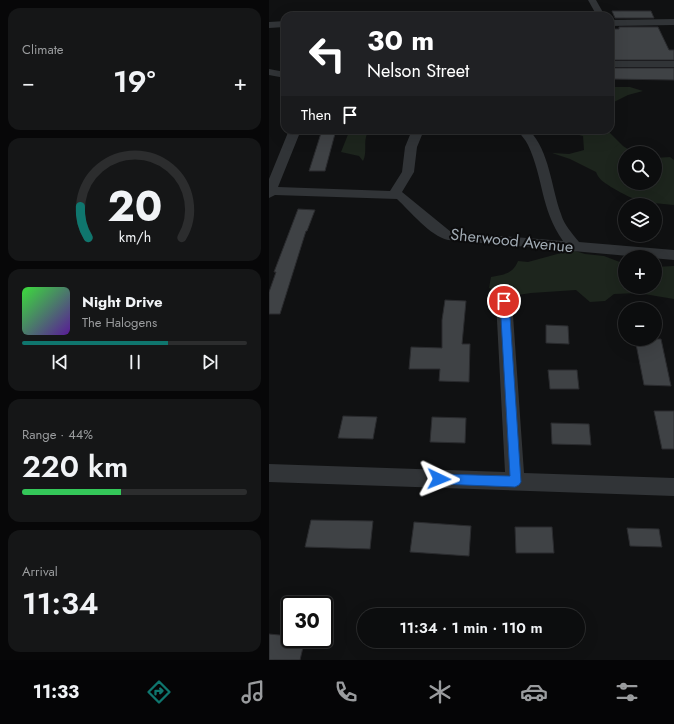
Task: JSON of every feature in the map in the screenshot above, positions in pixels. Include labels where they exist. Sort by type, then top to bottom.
[{"type":"street","points":[[592,0],[599,12]]},
{"type":"street","points":[[614,23],[674,22]]},
{"type":"street","points":[[269,24],[281,24]]},
{"type":"street","points":[[614,64],[674,64]]},
{"type":"street","points":[[269,72],[281,74]]},
{"type":"street","points":[[293,134],[269,192],[394,194],[408,172],[411,147],[417,134]]},
{"type":"street","points":[[528,134],[537,154],[548,188],[553,213],[558,224],[574,246]]},
{"type":"street","name":"Sherwood Avenue","points":[[394,194],[400,195],[429,223],[448,236],[674,255]]},
{"type":"street","points":[[504,301],[515,482]]},
{"type":"street","points":[[269,473],[674,487]]},
{"type":"shaded area","points":[[614,87],[630,87],[643,91],[628,95],[614,102]]},
{"type":"shaded area","points":[[348,134],[367,134],[363,161],[359,156],[341,152]]},
{"type":"shaded area","points":[[575,134],[611,134],[623,146],[618,146],[618,190],[662,190],[662,158],[670,157],[674,160],[674,205],[662,204],[662,198],[633,198],[611,187],[599,177],[596,172],[570,159],[552,153],[569,154],[584,150],[583,136]]},
{"type":"shaded area","points":[[572,250],[585,254],[604,256],[618,261],[618,294],[614,294],[605,301],[590,302],[576,290],[511,296],[489,288],[491,277],[507,273],[513,269],[518,261],[528,262]]},
{"type":"shaded area","points":[[674,266],[674,299],[644,294],[662,294],[662,267]]},
{"type":"building","points":[[651,11],[654,18],[615,18],[614,12],[612,12]]},
{"type":"building","points":[[619,27],[658,27],[669,50],[674,50],[674,60],[614,60],[614,29],[619,29]]},
{"type":"building","points":[[614,68],[674,68],[674,80],[614,79]]},
{"type":"building","points":[[321,134],[335,134],[325,171],[309,171]]},
{"type":"building","points":[[298,209],[315,210],[306,231],[280,314],[269,314],[269,292],[276,272],[274,272]]},
{"type":"building","points":[[445,300],[466,301],[462,344],[470,344],[469,382],[439,381],[440,369],[409,369],[411,347],[442,348],[442,320]]},
{"type":"building","points":[[546,325],[568,326],[569,344],[546,343]]},
{"type":"building","points":[[662,344],[671,386],[644,385],[636,346],[662,346]]},
{"type":"building","points":[[548,370],[577,370],[579,389],[550,389]]},
{"type":"building","points":[[654,411],[674,411],[674,449],[662,449]]},
{"type":"building","points":[[343,416],[377,417],[373,439],[338,438]]},
{"type":"building","points":[[432,417],[466,418],[465,443],[430,442]]},
{"type":"building","points":[[551,423],[589,424],[591,445],[552,444]]},
{"type":"building","points":[[311,520],[373,521],[370,549],[305,547]]},
{"type":"building","points":[[414,522],[471,526],[469,556],[410,552]]},
{"type":"building","points":[[515,527],[552,527],[554,553],[516,553]]},
{"type":"building","points":[[627,528],[659,529],[662,547],[630,546]]},
{"type":"building","points":[[269,634],[281,635],[281,648],[303,648],[300,660],[269,660]]},
{"type":"route","points":[[439,479],[515,482],[504,301]]}]
